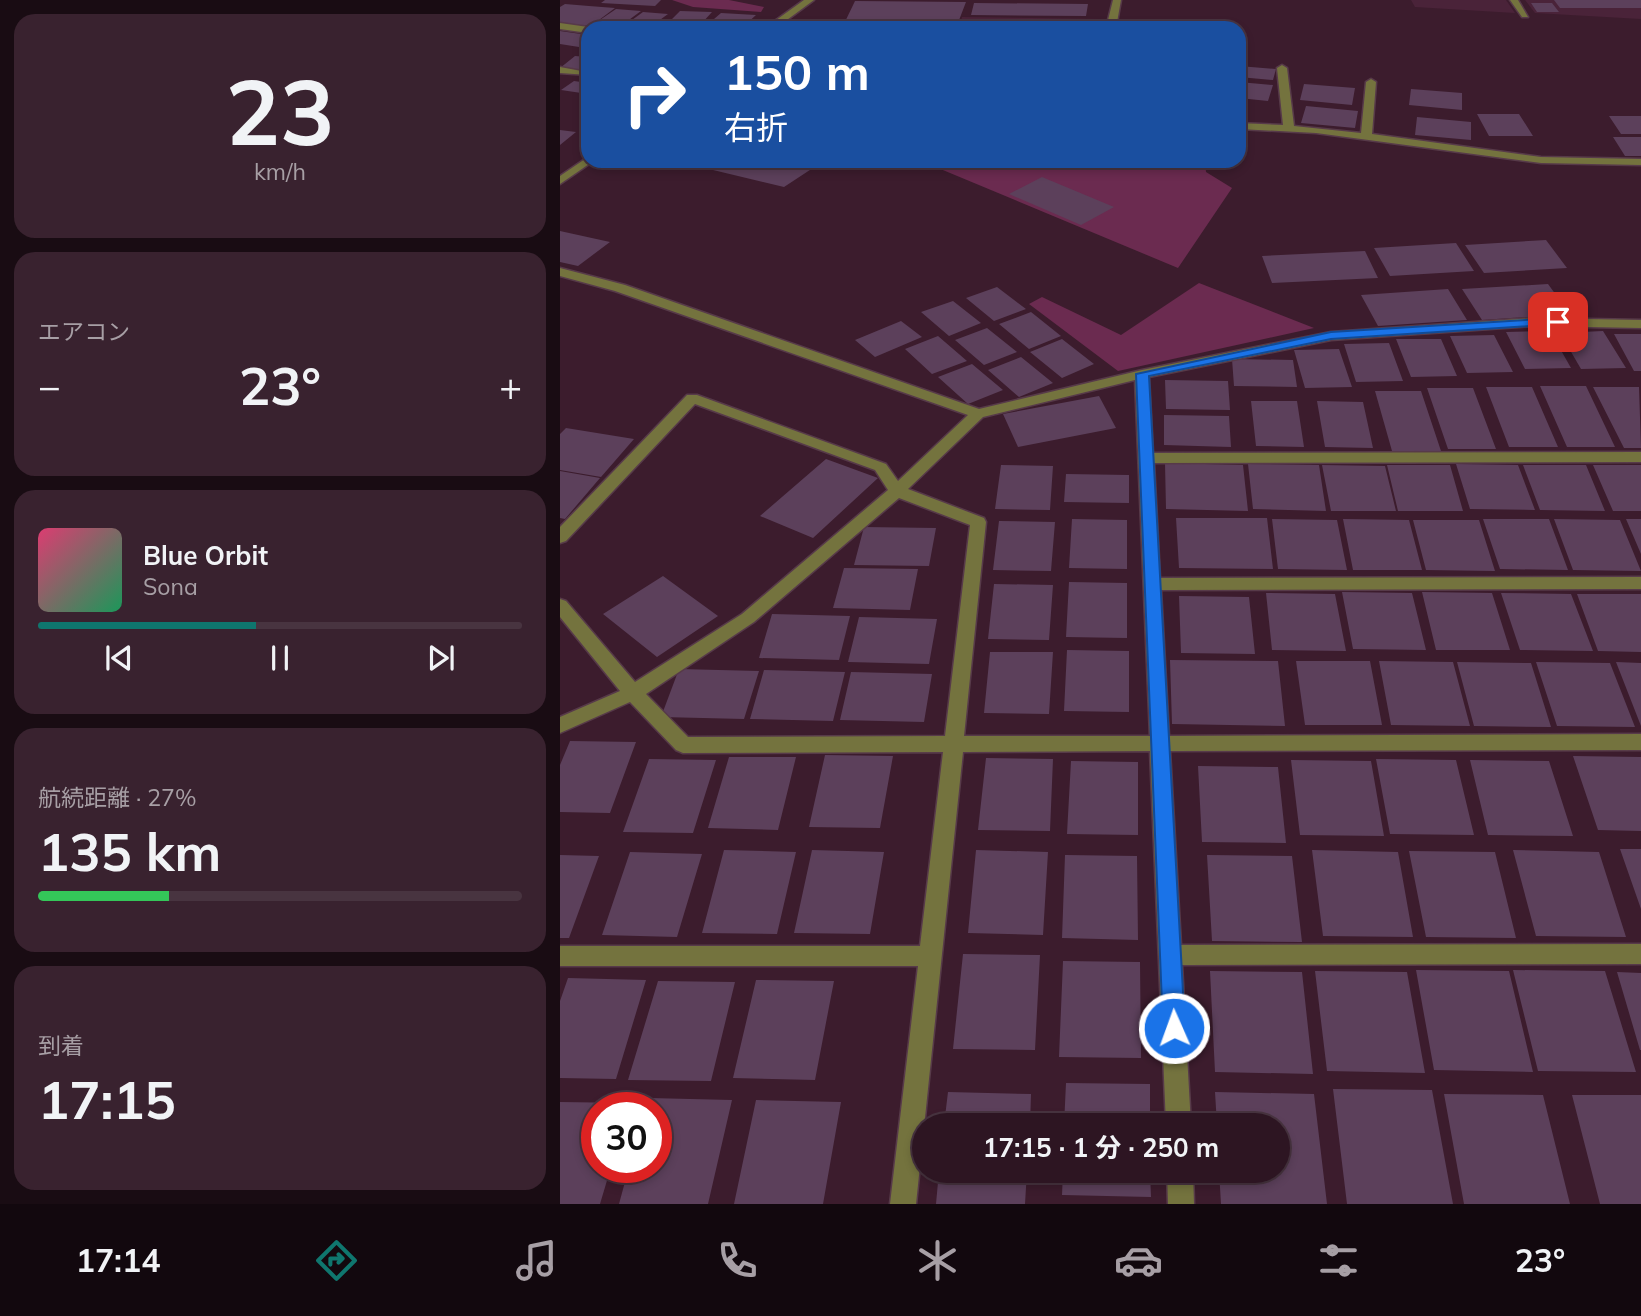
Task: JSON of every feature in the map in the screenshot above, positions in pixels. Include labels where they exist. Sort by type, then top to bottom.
[{"type":"street","points":[[780,21],[810,0]]},
{"type":"street","points":[[1112,21],[1117,0]]},
{"type":"street","points":[[1514,0],[1525,15]]},
{"type":"street","points":[[560,26],[581,29]]},
{"type":"street","points":[[1282,68],[1289,129]]},
{"type":"street","points":[[560,70],[581,74]]},
{"type":"street","points":[[1366,137],[1371,82]]},
{"type":"street","points":[[1246,126],[1366,137],[1541,160],[1641,162]]},
{"type":"street","points":[[560,181],[581,165]]},
{"type":"street","points":[[560,272],[620,288],[978,414]]},
{"type":"street","points":[[560,725],[633,693],[748,618],[897,491],[978,414],[1142,374],[1331,336],[1534,322],[1641,324]]},
{"type":"street","points":[[1142,374],[1178,1113]]},
{"type":"street","points":[[560,537],[692,398],[881,467],[897,491],[978,522],[903,1204]]},
{"type":"street","points":[[1148,458],[1641,457]]},
{"type":"street","points":[[1153,584],[1641,583]]},
{"type":"street","points":[[560,605],[633,693],[683,745],[1641,741]]},
{"type":"street","points":[[1171,955],[1641,954]]},
{"type":"street","points":[[560,956],[932,956]]},
{"type":"street","points":[[1180,1183],[1181,1204]]},
{"type":"shaded area","points":[[672,0],[729,0],[764,7],[761,12],[693,7]]},
{"type":"shaded area","points":[[1411,0],[1506,0],[1515,13],[1415,7]]},
{"type":"shaded area","points":[[1525,0],[1641,0],[1641,19],[1535,13]]},
{"type":"shaded area","points":[[962,17],[1102,19],[1102,21],[961,21]]},
{"type":"shaded area","points":[[938,168],[1206,168],[1206,172],[1232,188],[1178,268]]},
{"type":"shaded area","points":[[1199,283],[1314,328],[1118,371],[1029,304],[1042,297],[1121,335]]},
{"type":"building","points":[[605,0],[661,0],[655,6],[601,3]]},
{"type":"building","points":[[1554,0],[1641,0],[1641,8],[1560,8]]},
{"type":"building","points":[[855,1],[966,2],[959,21],[845,21]]},
{"type":"building","points":[[974,3],[1088,4],[1086,16],[971,15]]},
{"type":"building","points":[[1531,3],[1552,3],[1559,12],[1537,12]]},
{"type":"building","points":[[565,4],[615,8],[598,21],[581,21],[581,25],[560,23],[560,7]]},
{"type":"building","points":[[616,9],[641,11],[627,21],[598,21]]},
{"type":"building","points":[[680,11],[712,12],[704,21],[670,21]]},
{"type":"building","points":[[643,12],[668,14],[658,21],[631,21]]},
{"type":"building","points":[[721,13],[756,15],[750,21],[712,21]]},
{"type":"building","points":[[1124,20],[1191,21],[1124,21]]},
{"type":"building","points":[[560,31],[581,34],[579,47],[560,44]]},
{"type":"building","points":[[575,56],[581,56],[581,70],[560,68]]},
{"type":"building","points":[[1246,67],[1276,69],[1273,80],[1246,78]]},
{"type":"building","points":[[574,81],[581,82],[581,93],[561,90]]},
{"type":"building","points":[[1246,83],[1273,85],[1268,101],[1246,99]]},
{"type":"building","points":[[1304,84],[1355,88],[1352,105],[1300,100]]},
{"type":"building","points":[[1411,89],[1462,93],[1462,110],[1409,105]]},
{"type":"building","points":[[1306,106],[1358,111],[1355,128],[1301,123]]},
{"type":"building","points":[[1477,114],[1519,114],[1533,136],[1489,136]]},
{"type":"building","points":[[1609,116],[1641,116],[1641,134],[1621,134]]},
{"type":"building","points":[[1417,117],[1471,122],[1471,140],[1415,135]]},
{"type":"building","points":[[560,130],[576,132],[560,145]]},
{"type":"building","points":[[1613,137],[1641,137],[1641,156],[1625,156]]},
{"type":"building","points":[[714,168],[813,168],[784,187],[713,170]]},
{"type":"building","points":[[1055,168],[1081,168],[1081,170]]},
{"type":"building","points":[[1042,177],[1114,207],[1081,225],[1009,194]]},
{"type":"building","points":[[560,231],[610,242],[578,266],[560,262]]},
{"type":"building","points":[[1546,240],[1567,268],[1484,273],[1465,245]]},
{"type":"building","points":[[1456,243],[1474,271],[1390,276],[1374,248]]},
{"type":"building","points":[[1365,251],[1378,278],[1272,283],[1262,256]]},
{"type":"building","points":[[1548,284],[1570,314],[1482,320],[1462,289]]},
{"type":"building","points":[[997,287],[1026,309],[994,321],[966,298]]},
{"type":"building","points":[[1448,289],[1467,320],[1378,326],[1361,295]]},
{"type":"building","points":[[953,301],[981,323],[949,336],[921,312]]},
{"type":"building","points":[[1031,312],[1061,336],[1029,349],[999,324]]},
{"type":"building","points":[[901,321],[922,337],[875,357],[855,340]]},
{"type":"building","points":[[987,328],[1017,352],[984,365],[955,340]]},
{"type":"building","points":[[1550,331],[1571,368],[1525,369],[1506,332]]},
{"type":"building","points":[[1603,331],[1626,368],[1581,369],[1560,333]]},
{"type":"building","points":[[1614,334],[1641,334],[1641,371],[1634,371]]},
{"type":"building","points":[[1494,335],[1513,372],[1467,373],[1450,336]]},
{"type":"building","points":[[938,336],[967,361],[932,374],[905,349]]},
{"type":"building","points":[[1062,339],[1094,364],[1062,378],[1030,352]]},
{"type":"building","points":[[1396,339],[1441,339],[1457,376],[1411,377]]},
{"type":"building","points":[[1389,343],[1403,381],[1356,382],[1344,344]]},
{"type":"building","points":[[1339,349],[1352,387],[1305,388],[1294,350]]},
{"type":"building","points":[[1021,357],[1053,383],[1019,397],[988,370]]},
{"type":"building","points":[[1232,359],[1293,360],[1297,387],[1234,386]]},
{"type":"building","points":[[972,364],[1003,390],[968,404],[938,377]]},
{"type":"building","points":[[1165,380],[1228,381],[1230,410],[1166,409]]},
{"type":"building","points":[[1540,386],[1586,386],[1615,447],[1567,447]]},
{"type":"building","points":[[1486,387],[1532,387],[1558,447],[1509,447]]},
{"type":"building","points":[[1593,387],[1639,387],[1641,448],[1624,448]]},
{"type":"building","points":[[1427,388],[1473,388],[1496,449],[1448,449]]},
{"type":"building","points":[[1375,391],[1421,391],[1441,451],[1392,451]]},
{"type":"building","points":[[1099,396],[1116,428],[1018,447],[1003,414]]},
{"type":"building","points":[[1251,401],[1297,401],[1304,447],[1256,446]]},
{"type":"building","points":[[1317,401],[1363,402],[1373,448],[1325,447]]},
{"type":"building","points":[[1164,415],[1229,416],[1231,447],[1164,445]]},
{"type":"building","points":[[566,428],[634,439],[601,477],[560,470],[560,434]]},
{"type":"building","points":[[826,459],[878,478],[813,538],[760,516]]},
{"type":"building","points":[[1165,463],[1243,465],[1248,511],[1166,509]]},
{"type":"building","points":[[1248,464],[1319,465],[1326,511],[1253,509]]},
{"type":"building","points":[[1456,464],[1518,465],[1535,510],[1470,509]]},
{"type":"building","points":[[1001,465],[1053,466],[1050,510],[995,509]]},
{"type":"building","points":[[1322,465],[1385,466],[1396,511],[1331,511]]},
{"type":"building","points":[[1387,465],[1450,465],[1463,511],[1398,511]]},
{"type":"building","points":[[1523,465],[1586,465],[1605,511],[1540,510]]},
{"type":"building","points":[[1593,465],[1641,465],[1641,511],[1613,511]]},
{"type":"building","points":[[560,471],[600,478],[565,519],[560,518]]},
{"type":"building","points":[[1066,474],[1129,475],[1129,503],[1064,502]]},
{"type":"building","points":[[1176,518],[1267,518],[1273,569],[1179,568]]},
{"type":"building","points":[[1072,519],[1127,520],[1127,569],[1069,568]]},
{"type":"building","points":[[1272,519],[1337,520],[1347,570],[1278,569]]},
{"type":"building","points":[[1343,519],[1409,520],[1422,570],[1353,570]]},
{"type":"building","points":[[1483,519],[1549,519],[1568,570],[1500,569]]},
{"type":"building","points":[[1554,519],[1620,520],[1641,571],[1573,570]]},
{"type":"building","points":[[1626,519],[1641,519],[1641,554]]},
{"type":"building","points":[[1413,520],[1479,520],[1495,571],[1426,570]]},
{"type":"building","points":[[999,521],[1055,522],[1051,571],[993,570]]},
{"type":"building","points":[[864,527],[936,528],[929,566],[854,565]]},
{"type":"building","points":[[844,568],[918,569],[910,610],[833,608]]},
{"type":"building","points":[[663,576],[718,616],[657,657],[603,614]]},
{"type":"building","points":[[1069,582],[1127,583],[1127,638],[1066,637]]},
{"type":"building","points":[[994,584],[1053,585],[1049,640],[988,639]]},
{"type":"building","points":[[1342,592],[1412,593],[1426,650],[1353,649]]},
{"type":"building","points":[[1422,592],[1492,593],[1510,650],[1436,650]]},
{"type":"building","points":[[1266,593],[1335,594],[1346,651],[1272,650]]},
{"type":"building","points":[[1501,593],[1571,594],[1593,651],[1520,650]]},
{"type":"building","points":[[1577,594],[1641,594],[1641,652],[1598,651]]},
{"type":"building","points":[[1179,596],[1249,597],[1255,654],[1181,653]]},
{"type":"building","points":[[772,614],[850,616],[839,660],[759,658]]},
{"type":"building","points":[[859,617],[937,619],[929,664],[848,662]]},
{"type":"building","points":[[1067,650],[1129,651],[1129,712],[1064,711]]},
{"type":"building","points":[[990,652],[1053,652],[1049,714],[984,713]]},
{"type":"building","points":[[1170,660],[1278,661],[1285,726],[1172,724]]},
{"type":"building","points":[[1296,661],[1370,661],[1382,725],[1305,725]]},
{"type":"building","points":[[1379,661],[1453,662],[1470,726],[1391,725]]},
{"type":"building","points":[[1457,662],[1531,663],[1551,727],[1474,726]]},
{"type":"building","points":[[1536,662],[1610,663],[1635,727],[1557,726]]},
{"type":"building","points":[[1616,662],[1641,663],[1641,726]]},
{"type":"building","points":[[679,669],[759,671],[744,719],[661,717]]},
{"type":"building","points":[[764,670],[845,672],[833,721],[750,719]]},
{"type":"building","points":[[851,672],[932,674],[924,722],[840,720]]},
{"type":"building","points":[[570,741],[636,742],[610,813],[560,812],[560,765]]},
{"type":"building","points":[[825,755],[893,756],[880,828],[809,827]]},
{"type":"building","points":[[1573,756],[1641,757],[1641,831],[1598,830]]},
{"type":"building","points":[[729,757],[796,757],[778,830],[708,828]]},
{"type":"building","points":[[986,758],[1053,759],[1050,831],[978,830]]},
{"type":"building","points":[[649,759],[716,760],[693,833],[623,832]]},
{"type":"building","points":[[1376,759],[1456,760],[1474,835],[1390,834]]},
{"type":"building","points":[[1291,760],[1371,761],[1384,836],[1300,835]]},
{"type":"building","points":[[1470,760],[1549,761],[1573,836],[1488,835]]},
{"type":"building","points":[[1071,761],[1138,762],[1138,835],[1067,834]]},
{"type":"building","points":[[1198,766],[1278,767],[1286,843],[1202,842]]},
{"type":"building","points":[[1620,849],[1641,849],[1641,909]]},
{"type":"building","points":[[724,850],[796,852],[777,934],[702,933]]},
{"type":"building","points":[[812,850],[884,852],[870,934],[794,933]]},
{"type":"building","points":[[976,850],[1048,852],[1043,935],[968,933]]},
{"type":"building","points":[[1312,850],[1398,852],[1413,937],[1323,936]]},
{"type":"building","points":[[1513,850],[1599,852],[1626,937],[1536,936]]},
{"type":"building","points":[[1409,851],[1495,852],[1516,938],[1426,937]]},
{"type":"building","points":[[630,852],[702,854],[677,937],[602,935]]},
{"type":"building","points":[[560,855],[599,856],[569,938],[560,938]]},
{"type":"building","points":[[1065,855],[1137,856],[1138,940],[1062,938]]},
{"type":"building","points":[[1207,855],[1292,856],[1302,942],[1212,941]]},
{"type":"building","points":[[963,954],[1040,955],[1035,1050],[953,1049]]},
{"type":"building","points":[[1063,961],[1140,962],[1141,1058],[1059,1057]]},
{"type":"building","points":[[1416,970],[1509,971],[1533,1072],[1434,1070]]},
{"type":"building","points":[[1513,970],[1605,971],[1636,1072],[1538,1071]]},
{"type":"building","points":[[1210,971],[1302,972],[1313,1074],[1215,1072]]},
{"type":"building","points":[[1315,971],[1407,972],[1425,1073],[1327,1071]]},
{"type":"building","points":[[1617,972],[1641,973],[1641,1050],[1640,1050]]},
{"type":"building","points":[[568,978],[646,980],[616,1079],[560,1078],[560,1001]]},
{"type":"building","points":[[756,980],[834,981],[815,1080],[733,1078]]},
{"type":"building","points":[[658,981],[735,982],[711,1081],[628,1080]]},
{"type":"building","points":[[1066,1083],[1150,1084],[1150,1113],[1065,1113]]},
{"type":"building","points":[[1333,1089],[1432,1090],[1453,1204],[1347,1204]]},
{"type":"building","points":[[948,1092],[1031,1094],[1030,1113],[945,1113]]},
{"type":"building","points":[[1215,1092],[1314,1094],[1327,1204],[1221,1204],[1220,1183],[1290,1183],[1290,1113],[1216,1113]]},
{"type":"building","points":[[1444,1094],[1543,1095],[1570,1204],[1464,1204]]},
{"type":"building","points":[[1572,1095],[1641,1095],[1641,1204],[1600,1204]]},
{"type":"building","points":[[672,1099],[732,1100],[708,1204],[619,1204],[625,1183],[672,1183]]},
{"type":"building","points":[[756,1100],[841,1102],[823,1204],[734,1204]]},
{"type":"building","points":[[560,1102],[581,1102],[581,1183],[606,1183],[600,1204],[560,1204]]},
{"type":"building","points":[[938,1183],[1026,1183],[1025,1204],[936,1204]]},
{"type":"building","points":[[1062,1183],[1150,1183],[1151,1197],[1062,1195]]},
{"type":"route","points":[[1174,1028],[1142,374],[1331,336],[1558,322]]}]
